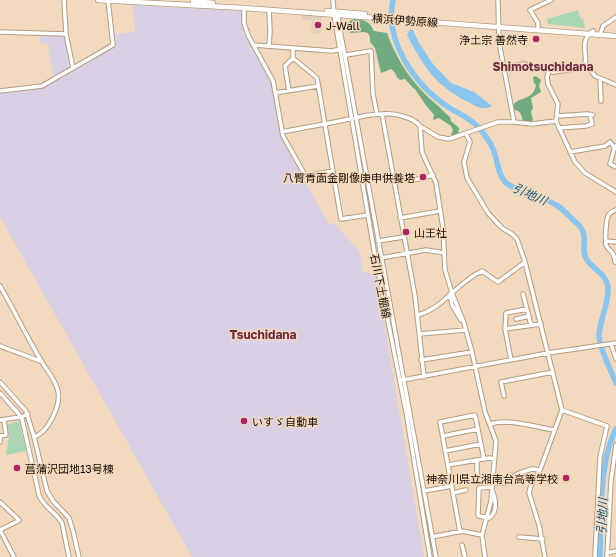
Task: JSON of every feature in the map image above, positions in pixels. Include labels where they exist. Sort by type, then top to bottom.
[{"type":"main road","name":"横浜伊勢原線","points":[[98,0],[336,13]]},
{"type":"main road","name":"横浜伊勢原線","points":[[160,0],[591,32]]},
{"type":"main road","name":"横浜伊勢原線","points":[[498,25],[615,34]]},
{"type":"street","points":[[64,0],[66,34],[73,68]]},
{"type":"street","points":[[0,91],[42,86],[113,45],[112,24],[108,0]]},
{"type":"street","points":[[333,0],[336,13]]},
{"type":"street","points":[[498,0],[500,48],[505,67],[514,122]]},
{"type":"street","points":[[538,27],[538,23],[530,10],[543,2],[551,0]]},
{"type":"street","points":[[244,8],[244,26],[273,81],[282,132],[285,140],[306,176],[333,171]]},
{"type":"street","points":[[269,10],[269,46]]},
{"type":"street","name":"石川下土棚線","points":[[336,13],[368,215],[436,557]]},
{"type":"street","name":"石川下土棚線","points":[[336,13],[346,56],[357,117],[430,557]]},
{"type":"street","points":[[600,33],[603,26],[616,17]]},
{"type":"street","points":[[0,32],[66,34]]},
{"type":"street","points":[[584,67],[586,62],[585,42],[591,32]]},
{"type":"street","points":[[254,45],[332,51],[341,49]]},
{"type":"street","points":[[289,90],[285,66],[292,58],[293,48]]},
{"type":"street","points":[[346,56],[371,51],[373,94],[377,114]]},
{"type":"street","points":[[292,58],[317,78],[341,219],[368,215]]},
{"type":"street","points":[[505,67],[524,64],[549,71],[580,69],[584,67],[590,68],[595,76],[616,85]]},
{"type":"street","points":[[549,71],[548,84],[558,104],[557,119],[559,128],[575,162],[581,170],[616,192]]},
{"type":"street","points":[[600,78],[601,101]]},
{"type":"street","points":[[275,93],[318,86]]},
{"type":"street","points":[[282,132],[357,117],[382,114],[403,117],[411,120],[445,139],[454,138],[498,122],[532,124],[587,114],[592,115],[592,124],[586,126],[559,128]]},
{"type":"street","points":[[382,114],[418,315],[424,376]]},
{"type":"street","points":[[420,126],[422,152],[436,183],[445,270],[451,293],[465,328],[472,352],[485,412],[496,441],[492,486],[482,535],[485,557]]},
{"type":"street","points":[[466,134],[470,142],[464,162],[467,178],[488,213],[502,228],[512,234],[517,240],[525,262],[562,410],[540,470],[531,486],[529,493],[537,515],[543,539],[545,557]]},
{"type":"street","points":[[570,152],[605,146],[610,142],[615,146],[610,164],[616,167]]},
{"type":"street","points":[[393,180],[418,179],[433,175]]},
{"type":"street","points":[[616,210],[607,216],[606,241],[606,246],[614,255],[614,262],[616,262]]},
{"type":"street","points":[[400,218],[440,211]]},
{"type":"street","points":[[378,241],[404,237]]},
{"type":"street","points":[[606,241],[616,242]]},
{"type":"street","points":[[376,258],[426,250],[444,253]]},
{"type":"street","points":[[418,315],[437,306],[465,281],[482,271],[498,282],[525,262]]},
{"type":"street","points":[[0,286],[40,361],[54,380],[59,397],[57,408],[44,431],[34,438]]},
{"type":"street","points":[[523,294],[531,325]]},
{"type":"street","points":[[511,360],[505,329],[506,313],[527,309]]},
{"type":"street","points":[[516,319],[529,316]]},
{"type":"street","points":[[505,329],[541,324]]},
{"type":"street","points":[[419,334],[465,328]]},
{"type":"street","points":[[402,381],[548,353],[613,344],[616,359]]},
{"type":"street","points":[[0,346],[40,361]]},
{"type":"street","points":[[422,360],[472,352]]},
{"type":"street","points":[[504,396],[502,382],[553,372]]},
{"type":"street","points":[[0,382],[28,414],[47,492],[53,501],[69,518],[78,557]]},
{"type":"street","points":[[0,393],[21,417],[39,495],[43,502],[60,519],[62,523],[69,557]]},
{"type":"street","points":[[562,410],[607,426],[600,456],[595,557]]},
{"type":"street","points":[[0,442],[0,436],[6,435],[2,420],[21,417],[28,414]]},
{"type":"street","points":[[460,532],[440,422],[475,415],[484,459]]},
{"type":"street","points":[[490,424],[501,422],[538,426],[554,430]]},
{"type":"street","points":[[443,436],[478,429]]},
{"type":"street","points":[[445,451],[481,444]]},
{"type":"street","points":[[616,445],[611,481],[607,555],[616,551]]},
{"type":"street","points":[[448,465],[484,459],[495,459]]},
{"type":"street","points":[[477,477],[478,460]]},
{"type":"street","points":[[486,518],[478,515],[479,488],[506,483],[516,475],[532,469],[540,470]]},
{"type":"street","points":[[424,492],[452,486]]},
{"type":"street","points":[[453,493],[466,490]]},
{"type":"street","points":[[611,495],[616,494]]},
{"type":"street","points":[[0,502],[19,520],[0,530],[14,557]]},
{"type":"street","points":[[432,537],[460,532],[482,535]]},
{"type":"street","points":[[519,537],[543,539]]},
{"type":"street","points":[[462,545],[464,557]]},
{"type":"shaded area","points":[[133,5],[241,11],[241,26],[269,77],[273,90],[278,127],[283,142],[329,224],[334,223],[359,251],[363,272],[376,274],[424,557],[192,557],[0,217],[0,93],[43,88],[116,46],[115,34],[135,32]]},
{"type":"shaded area","points":[[302,15],[322,16],[321,34],[311,34],[312,21],[302,20]]},
{"type":"shaded area","points":[[39,34],[65,36],[70,67],[53,78],[48,43],[41,44]]},
{"type":"green space","points":[[578,10],[581,19],[583,19],[585,28],[548,24],[547,19]]},
{"type":"green space","points":[[355,19],[367,22],[371,25],[374,31],[387,33],[401,63],[413,81],[450,117],[451,121],[459,128],[458,135],[451,135],[453,130],[451,126],[439,118],[433,120],[434,115],[415,89],[405,79],[400,80],[391,69],[381,73],[375,48],[370,42],[368,33],[350,33],[348,23]]},
{"type":"green space","points":[[536,76],[541,80],[539,86],[541,92],[531,98],[533,108],[531,112],[533,120],[523,121],[521,114],[515,110],[513,105],[519,100],[532,94],[536,85],[533,77]]},
{"type":"green space","points":[[19,421],[26,451],[6,455],[9,436],[7,425]]},
{"type":"water","points":[[410,29],[413,30],[419,43],[433,64],[451,83],[474,92],[492,106],[482,108],[476,106],[445,88],[437,81],[424,65],[407,35]]},
{"type":"waterway","name":"引地川","points":[[393,0],[391,15],[393,31],[398,46],[405,61],[424,87],[436,98],[469,119],[480,129],[492,146],[501,175],[506,183],[518,190],[544,199],[558,206],[581,228],[584,236],[585,256],[590,264],[607,282],[608,293],[599,335],[603,352],[616,383]]},
{"type":"waterway","name":"引地川","points":[[600,557],[602,491],[606,457],[610,442],[616,429]]},
{"type":"place","name":"J-Wall","points":[[318,25]]},
{"type":"place","name":"浄土宗 善然寺","points":[[536,39]]},
{"type":"place","name":"八臀青面金剛像庚申供養塔","points":[[423,177]]},
{"type":"place","name":"山王社","points":[[406,232]]},
{"type":"place","name":"いすゞ自動車","points":[[244,421]]},
{"type":"place","name":"菖蒲沢団地13号棟","points":[[17,468]]},
{"type":"place","name":"神奈川県立湘南台高等学校","points":[[566,478]]},
{"type":"district","name":"Shimotsuchidana","points":[[543,66]]},
{"type":"district","name":"Tsuchidana","points":[[263,334]]}]
